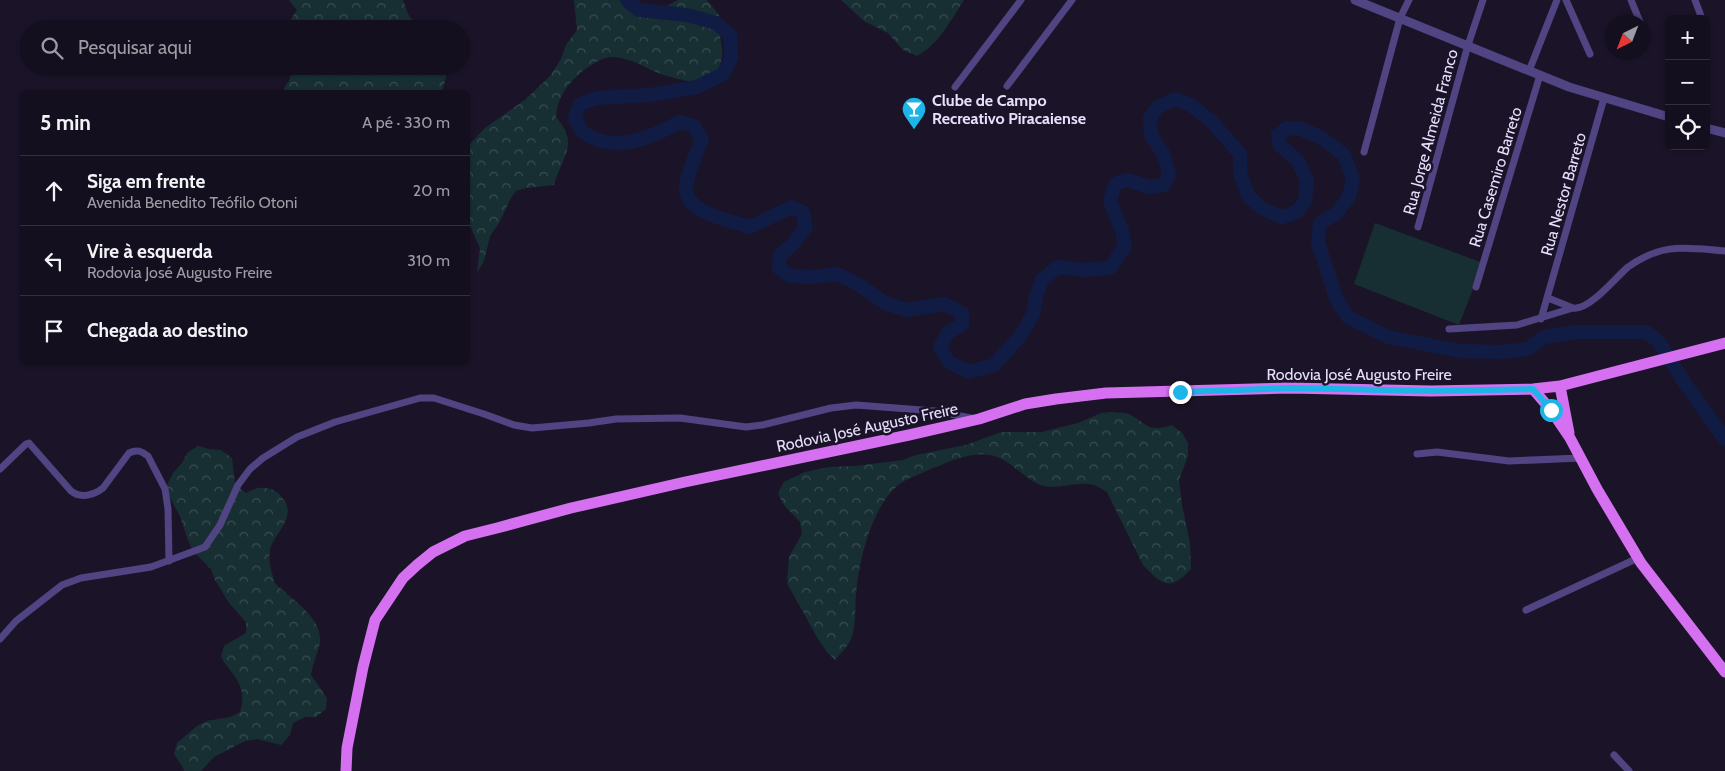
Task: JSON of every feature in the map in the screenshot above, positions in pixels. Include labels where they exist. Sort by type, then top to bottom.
[{"type":"main road","name":"Rodovia José Augusto Freire","points":[[346,771],[347,748],[362,667],[375,620],[403,578],[433,552],[465,536],[570,508],[979,419],[1025,404],[1056,399],[1106,393],[1290,388],[1431,391],[1533,389],[1560,386],[1725,343]]},
{"type":"main road","points":[[1560,386],[1570,438]]},
{"type":"main road","points":[[1533,389],[1551,410],[1570,438],[1638,558],[1725,672]]},
{"type":"street","points":[[955,87],[1021,0]]},
{"type":"street","points":[[1007,86],[1072,0]]},
{"type":"street","points":[[1355,0],[1529,71],[1604,98],[1665,116]]},
{"type":"street","points":[[1364,152],[1400,18],[1408,0]]},
{"type":"street","name":"Rua Jorge Almeida Franco","points":[[1418,227],[1468,45],[1483,0]]},
{"type":"street","points":[[1529,71],[1557,0]]},
{"type":"street","points":[[1566,0],[1590,54]]},
{"type":"street","points":[[1631,0],[1637,15]]},
{"type":"street","points":[[1695,0],[1701,15]]},
{"type":"street","name":"Rua Casemiro Barreto","points":[[1476,287],[1540,75]]},
{"type":"street","name":"Rua Nestor Barreto","points":[[1541,319],[1604,98]]},
{"type":"street","points":[[1710,129],[1725,133]]},
{"type":"street","points":[[1449,329],[1517,325],[1573,308],[1580,308],[1592,300],[1628,267],[1651,254],[1670,248],[1689,247],[1725,251]]},
{"type":"street","points":[[1548,298],[1573,308]]},
{"type":"street","points":[[0,639],[16,621],[62,585],[81,578],[138,570],[169,561],[205,547],[220,525],[238,485],[250,469],[263,458],[297,437],[335,422],[420,398],[434,398],[514,425],[532,428],[616,419],[680,418],[746,427],[762,425],[830,408],[856,406],[935,411],[979,419]]},
{"type":"street","points":[[0,469],[26,444],[30,443],[71,491],[82,496],[98,492],[103,488],[129,453],[134,451],[143,452],[148,456],[165,489],[168,510],[169,561]]},
{"type":"street","points":[[1417,454],[1437,452],[1509,461],[1581,458]]},
{"type":"street","points":[[1526,610],[1638,558]]},
{"type":"street","points":[[1614,755],[1629,771]]},
{"type":"green space","points":[[289,0],[403,0],[412,20],[290,20],[297,10]]},
{"type":"green space","points":[[574,0],[624,0],[623,4],[627,10],[641,15],[649,15],[678,0],[707,0],[719,15],[722,24],[720,32],[722,58],[713,81],[677,79],[629,60],[608,57],[588,67],[572,81],[560,100],[556,117],[563,127],[568,143],[567,151],[554,185],[516,191],[490,236],[484,261],[477,273],[480,248],[470,227],[470,144],[485,128],[526,99],[550,76],[561,59],[566,45],[577,30]]},
{"type":"green space","points":[[841,0],[964,0],[938,39],[917,56],[903,50],[888,33],[864,21]]},
{"type":"green space","points":[[291,75],[446,75],[443,90],[284,90]]},
{"type":"green space","points":[[1375,223],[1483,263],[1459,325],[1354,284]]},
{"type":"green space","points":[[1101,413],[1129,414],[1152,428],[1172,425],[1182,433],[1188,443],[1188,456],[1179,480],[1190,543],[1191,569],[1184,576],[1172,583],[1166,583],[1161,581],[1143,565],[1107,492],[1099,487],[1087,484],[1059,487],[1045,486],[1032,481],[1009,463],[997,457],[982,454],[967,456],[952,460],[909,478],[897,486],[888,496],[873,521],[863,551],[856,594],[853,634],[846,647],[835,660],[827,652],[787,583],[789,557],[802,534],[800,522],[783,504],[778,493],[784,482],[805,472],[829,467],[903,460],[916,455],[966,445],[1001,432],[1042,432],[1078,423]]},
{"type":"green space","points":[[198,446],[221,450],[232,458],[235,485],[246,493],[253,489],[271,489],[278,493],[287,506],[286,519],[270,550],[270,565],[277,585],[307,612],[319,631],[320,642],[311,675],[327,698],[326,709],[316,717],[305,717],[293,723],[290,735],[281,745],[257,739],[245,741],[214,757],[201,771],[185,771],[174,754],[177,743],[197,726],[207,721],[230,717],[240,712],[242,703],[241,688],[221,657],[224,646],[246,633],[246,622],[229,603],[215,580],[211,569],[193,551],[180,516],[169,496],[167,485],[173,473],[182,463],[187,453]]},
{"type":"waterway","points":[[627,0],[639,10],[687,15],[716,23],[730,35],[731,58],[723,74],[697,87],[650,95],[597,98],[580,104],[575,118],[582,131],[595,139],[619,143],[645,138],[680,122],[694,126],[702,140],[690,169],[686,187],[687,196],[693,203],[711,215],[750,227],[792,207],[803,212],[806,227],[793,244],[780,255],[779,268],[790,276],[812,277],[837,274],[856,283],[887,304],[907,310],[944,304],[962,313],[962,324],[948,333],[940,347],[949,362],[969,372],[994,365],[1021,335],[1033,314],[1036,296],[1042,280],[1058,267],[1084,270],[1110,268],[1125,246],[1122,231],[1110,201],[1115,184],[1127,180],[1150,187],[1164,185],[1169,174],[1164,155],[1151,135],[1150,118],[1158,107],[1175,99],[1191,105],[1213,123],[1240,154],[1240,172],[1248,196],[1263,209],[1282,217],[1297,212],[1305,201],[1307,181],[1298,161],[1280,145],[1278,135],[1287,128],[1301,129],[1322,138],[1344,155],[1353,179],[1349,197],[1337,213],[1320,223],[1318,242],[1337,301],[1348,317],[1388,337],[1460,351],[1502,352],[1528,349],[1544,337],[1575,332],[1646,332],[1659,342],[1684,382],[1725,439]]},
{"type":"place","name":"Clube de Campo Recreativo Piracaiense","points":[[914,130]]},
{"type":"route","points":[[1180,392],[1290,388],[1431,391],[1533,389],[1551,410]]}]
